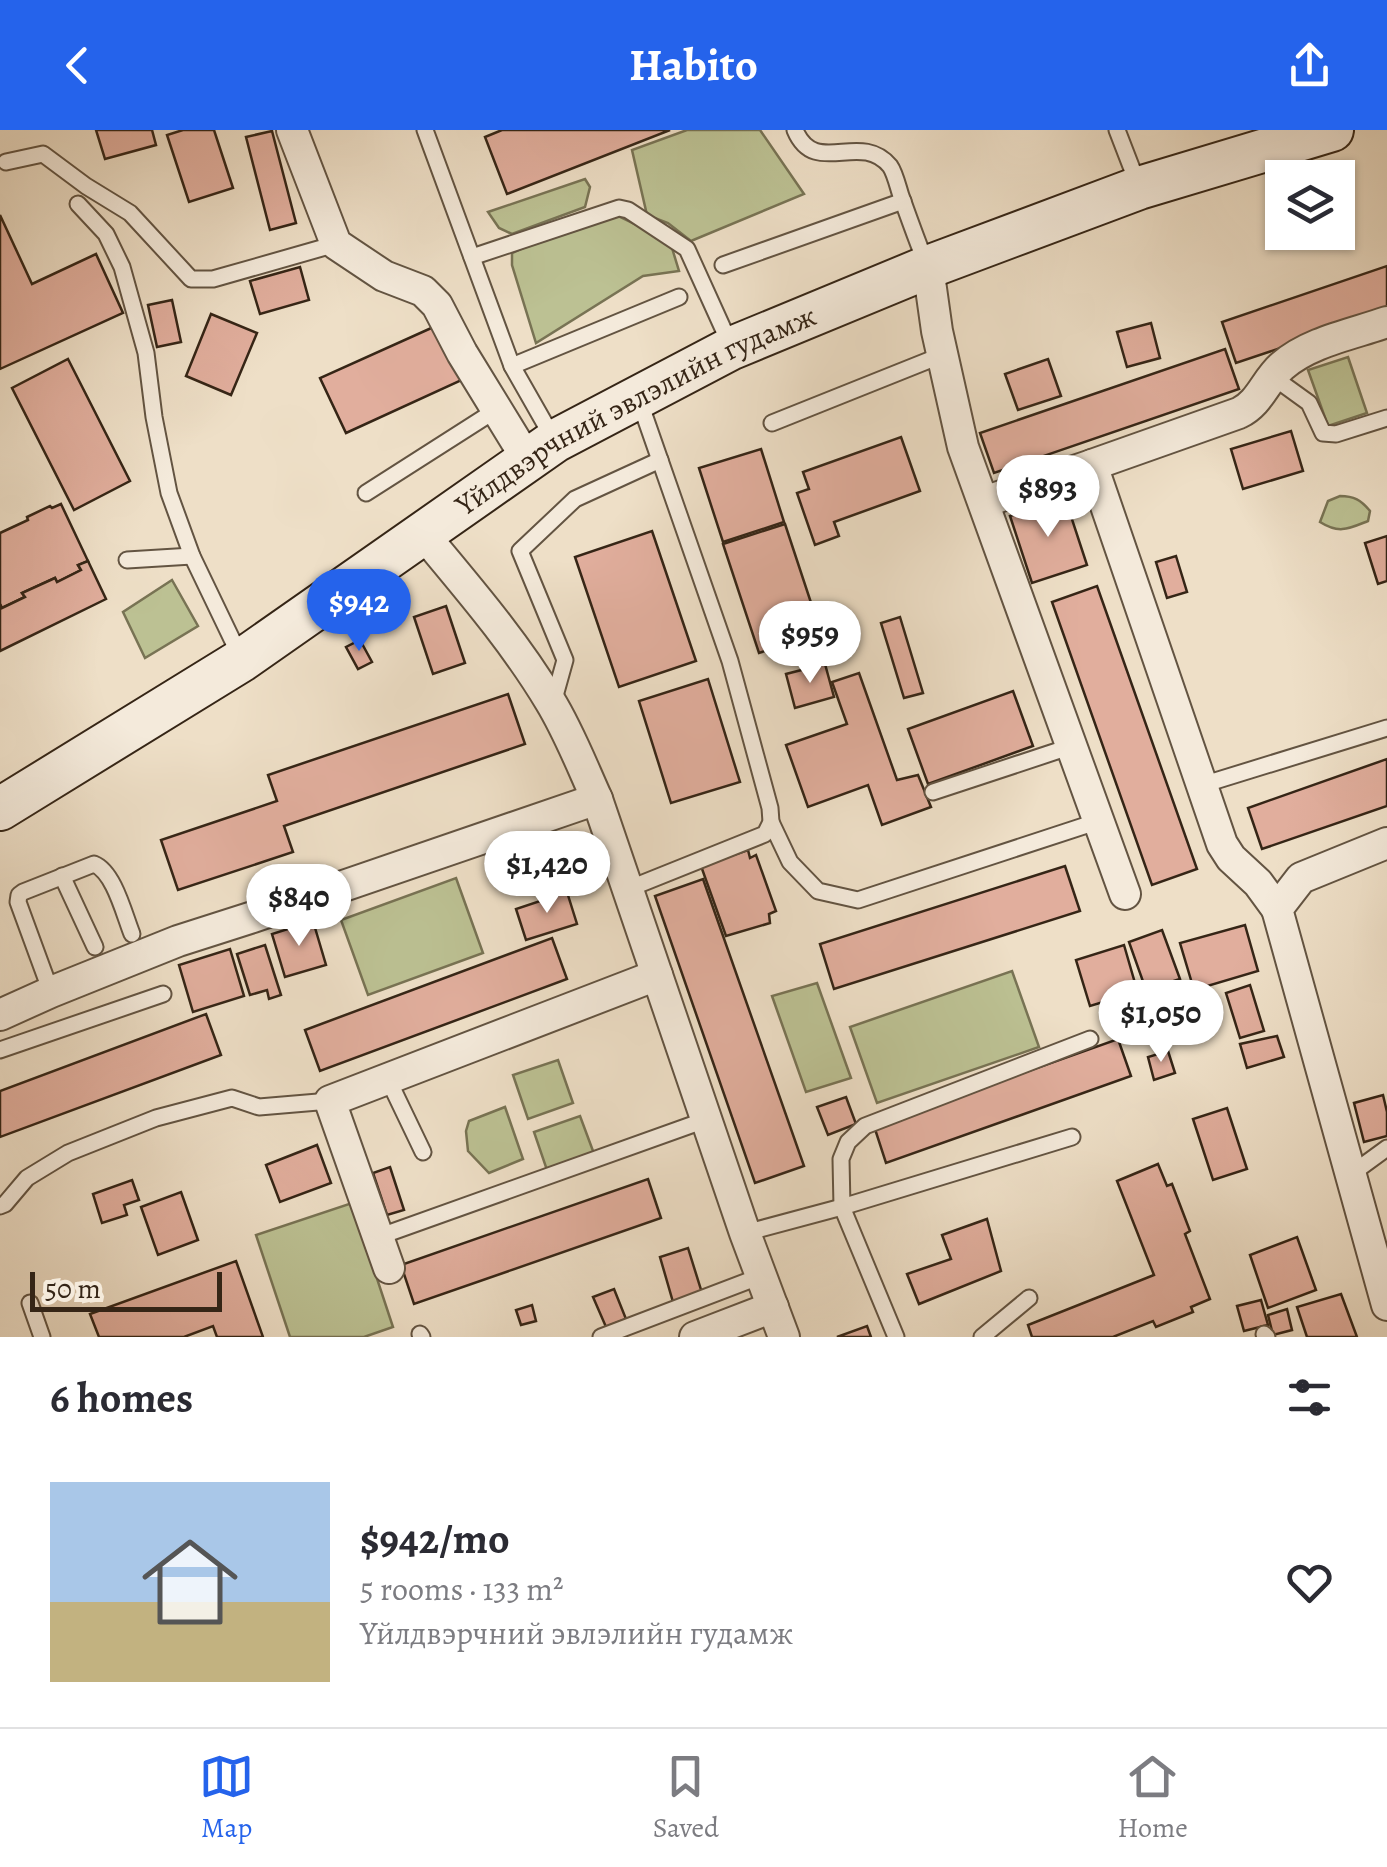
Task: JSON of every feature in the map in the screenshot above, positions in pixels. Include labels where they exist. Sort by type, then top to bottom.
[{"type":"main road","name":"Үйлдвэрчний эвлэлийн гудамж","points":[[0,809],[242,660],[541,450],[732,348],[928,267],[1140,188],[1332,130]]},
{"type":"street","points":[[292,130],[336,244],[384,276],[423,291],[437,305],[496,410],[541,450]]},
{"type":"street","points":[[928,267],[942,355],[963,446],[1126,894]]},
{"type":"street","points":[[984,502],[1239,413],[1256,401],[1285,364],[1306,352],[1387,322]]},
{"type":"street","points":[[1092,465],[1226,852],[1258,883],[1277,909],[1350,1176],[1369,1222],[1387,1304]]},
{"type":"street","points":[[424,534],[503,632],[553,705],[596,799],[784,1337]]},
{"type":"street","points":[[0,1015],[178,940],[596,799]]},
{"type":"street","points":[[1277,909],[1301,878],[1387,843]]},
{"type":"street","points":[[389,1268],[330,1101],[657,975]]},
{"type":"street","points":[[694,1337],[773,1307]]},
{"type":"lane","points":[[796,130],[807,149],[818,152],[859,146],[890,165],[928,267]]},
{"type":"lane","points":[[1117,130],[1140,188]]},
{"type":"lane","points":[[427,131],[541,450]]},
{"type":"lane","points":[[6,162],[43,154],[130,213],[191,279],[213,279],[336,244]]},
{"type":"lane","points":[[723,265],[903,201]]},
{"type":"lane","points":[[78,204],[106,234],[122,267],[146,353],[169,493],[192,556],[242,660]]},
{"type":"lane","points":[[472,257],[619,208],[628,210],[687,249],[732,348]]},
{"type":"lane","points":[[512,366],[679,297]]},
{"type":"lane","points":[[772,423],[942,355]]},
{"type":"lane","points":[[1272,377],[1309,404],[1323,433],[1336,434],[1387,418]]},
{"type":"lane","points":[[638,397],[730,661],[771,822],[790,862],[818,891],[858,900],[1099,822]]},
{"type":"lane","points":[[366,493],[496,410]]},
{"type":"lane","points":[[553,705],[565,660],[520,551],[575,500],[660,460]]},
{"type":"lane","points":[[127,560],[192,556]]},
{"type":"lane","points":[[1202,785],[1387,728]]},
{"type":"lane","points":[[933,792],[1072,746]]},
{"type":"lane","points":[[628,888],[765,834],[771,822]]},
{"type":"lane","points":[[51,992],[18,902],[23,892],[94,864],[101,866],[132,934]]},
{"type":"lane","points":[[62,876],[95,947]]},
{"type":"lane","points":[[0,1050],[163,994]]},
{"type":"lane","points":[[896,1337],[842,1206],[841,1159],[848,1142],[865,1126],[1090,1039]]},
{"type":"lane","points":[[388,1079],[423,1152]]},
{"type":"lane","points":[[0,1206],[27,1178],[68,1153],[156,1118],[232,1098],[259,1107],[330,1101]]},
{"type":"lane","points":[[378,1236],[708,1118]]},
{"type":"lane","points":[[745,1232],[1072,1136]]},
{"type":"lane","points":[[1350,1176],[1387,1148]]},
{"type":"lane","points":[[601,1337],[761,1276]]},
{"type":"lane","points":[[982,1337],[1029,1298]]},
{"type":"lane","points":[[30,1303],[42,1337]]},
{"type":"green space","points":[[687,130],[760,130],[804,194],[691,241],[668,223],[647,215],[632,150]]},
{"type":"green space","points":[[585,179],[590,187],[585,207],[512,234],[499,228],[488,212]]},
{"type":"green space","points":[[606,210],[672,248],[679,271],[643,276],[536,343],[512,265],[512,253]]},
{"type":"green space","points":[[1348,357],[1367,413],[1328,426],[1308,370]]},
{"type":"green space","points":[[1340,496],[1363,504],[1370,511],[1368,521],[1344,529],[1320,522],[1328,501]]},
{"type":"green space","points":[[172,580],[198,626],[145,658],[123,612]]},
{"type":"green space","points":[[456,878],[483,953],[368,995],[341,920]]},
{"type":"green space","points":[[1012,971],[1039,1047],[877,1103],[850,1027]]},
{"type":"green space","points":[[817,983],[851,1078],[806,1092],[772,996]]},
{"type":"green space","points":[[558,1060],[573,1103],[528,1119],[513,1075]]},
{"type":"green space","points":[[505,1107],[523,1159],[489,1173],[468,1151],[466,1131],[469,1121]]},
{"type":"green space","points":[[580,1116],[596,1159],[549,1176],[534,1132]]},
{"type":"green space","points":[[352,1203],[393,1327],[364,1337],[290,1337],[256,1235]]},
{"type":"building","points":[[96,130],[152,130],[156,145],[105,159]]},
{"type":"building","points":[[183,130],[214,130],[233,188],[189,202],[167,135]]},
{"type":"building","points":[[502,130],[670,130],[507,194],[485,137]]},
{"type":"building","points":[[272,131],[296,223],[270,230],[246,137]]},
{"type":"building","points":[[0,215],[32,284],[96,254],[123,313],[0,369]]},
{"type":"building","points":[[1387,266],[1387,312],[1236,363],[1222,322]]},
{"type":"building","points":[[300,267],[309,300],[260,314],[250,281]]},
{"type":"building","points":[[172,300],[181,342],[157,347],[148,305]]},
{"type":"building","points":[[211,314],[257,333],[231,395],[186,376]]},
{"type":"building","points":[[1151,323],[1160,358],[1127,367],[1117,332]]},
{"type":"building","points":[[438,325],[464,379],[346,433],[320,378]]},
{"type":"building","points":[[1225,349],[1239,389],[994,473],[980,433]]},
{"type":"building","points":[[68,359],[130,481],[74,510],[12,388]]},
{"type":"building","points":[[1048,359],[1061,396],[1018,410],[1005,374]]},
{"type":"building","points":[[1291,431],[1303,471],[1243,489],[1231,449]]},
{"type":"building","points":[[901,437],[920,491],[834,522],[839,536],[815,545],[797,493],[809,489],[803,472]]},
{"type":"building","points":[[761,449],[784,522],[723,542],[699,468]]},
{"type":"building","points":[[1065,498],[1087,565],[1032,583],[1010,516]]},
{"type":"building","points":[[61,504],[88,561],[78,565],[81,570],[22,593],[25,597],[2,608],[0,533]]},
{"type":"building","points":[[785,524],[821,633],[759,653],[723,544]]},
{"type":"building","points":[[652,531],[696,661],[619,687],[575,557]]},
{"type":"building","points":[[1387,536],[1387,581],[1378,584],[1365,543]]},
{"type":"building","points":[[1176,556],[1187,592],[1167,598],[1156,562]]},
{"type":"building","points":[[88,561],[106,599],[0,651],[0,604],[2,608],[25,597],[22,593],[55,578],[57,582],[81,570],[78,565]]},
{"type":"building","points":[[1097,586],[1197,869],[1152,885],[1052,602]]},
{"type":"building","points":[[446,606],[465,663],[433,674],[414,617]]},
{"type":"building","points":[[900,617],[923,693],[904,698],[881,623]]},
{"type":"building","points":[[360,640],[372,662],[358,669],[346,647]]},
{"type":"building","points":[[825,664],[834,697],[795,708],[786,674]]},
{"type":"building","points":[[859,673],[897,780],[918,775],[931,807],[882,825],[868,785],[808,807],[786,745],[847,724],[832,682]]},
{"type":"building","points":[[708,679],[740,782],[671,803],[639,701]]},
{"type":"building","points":[[1013,691],[1033,746],[928,784],[908,729]]},
{"type":"building","points":[[508,694],[525,744],[284,826],[293,852],[178,890],[161,840],[277,801],[268,775]]},
{"type":"building","points":[[1387,759],[1387,806],[1262,849],[1248,808]]},
{"type":"building","points":[[748,850],[750,858],[756,855],[776,911],[769,914],[770,923],[726,936],[701,866]]},
{"type":"building","points":[[1065,866],[1080,911],[834,989],[820,944]]},
{"type":"building","points":[[703,879],[804,1166],[755,1183],[655,896]]},
{"type":"building","points":[[567,892],[577,924],[526,940],[516,909]]},
{"type":"building","points":[[313,921],[326,965],[285,977],[272,934]]},
{"type":"building","points":[[1245,925],[1258,971],[1194,990],[1180,943]]},
{"type":"building","points":[[1162,930],[1180,979],[1146,990],[1129,942]]},
{"type":"building","points":[[552,938],[567,979],[320,1071],[305,1030]]},
{"type":"building","points":[[265,945],[281,995],[269,999],[267,990],[250,995],[237,954]]},
{"type":"building","points":[[1124,945],[1141,1004],[1127,1008],[1123,996],[1090,1006],[1076,960]]},
{"type":"building","points":[[230,949],[244,996],[193,1012],[179,965]]},
{"type":"building","points":[[1250,985],[1264,1031],[1240,1038],[1226,993]]},
{"type":"building","points":[[206,1014],[221,1055],[0,1137],[0,1091]]},
{"type":"building","points":[[1277,1036],[1284,1057],[1247,1068],[1240,1044]]},
{"type":"building","points":[[1118,1039],[1131,1076],[886,1163],[874,1126]]},
{"type":"building","points":[[1168,1051],[1175,1073],[1154,1080],[1148,1057]]},
{"type":"building","points":[[1383,1095],[1387,1136],[1364,1142],[1354,1103]]},
{"type":"building","points":[[846,1097],[856,1124],[828,1135],[817,1107]]},
{"type":"building","points":[[1227,1108],[1247,1169],[1213,1180],[1193,1119]]},
{"type":"building","points":[[317,1145],[331,1183],[280,1202],[266,1165]]},
{"type":"building","points":[[1158,1164],[1167,1186],[1172,1184],[1190,1231],[1185,1234],[1210,1299],[1191,1307],[1193,1312],[1156,1327],[1153,1321],[1113,1337],[1032,1337],[1028,1325],[1154,1275],[1117,1181]]},
{"type":"building","points":[[390,1167],[404,1210],[387,1215],[373,1173]]},
{"type":"building","points":[[648,1179],[661,1218],[414,1304],[401,1265]]},
{"type":"building","points":[[132,1180],[139,1200],[124,1205],[127,1215],[102,1223],[93,1194]]},
{"type":"building","points":[[181,1192],[198,1240],[158,1255],[141,1207]]},
{"type":"building","points":[[987,1219],[1001,1271],[919,1304],[907,1274],[951,1259],[942,1235]]},
{"type":"building","points":[[1297,1237],[1316,1290],[1268,1308],[1250,1255]]},
{"type":"building","points":[[688,1248],[702,1293],[673,1302],[660,1257]]},
{"type":"building","points":[[236,1261],[263,1337],[217,1337],[213,1326],[184,1337],[99,1337],[90,1314]]},
{"type":"building","points":[[614,1289],[626,1319],[606,1327],[593,1297]]},
{"type":"building","points":[[1341,1294],[1357,1337],[1307,1337],[1297,1307]]},
{"type":"building","points":[[1261,1300],[1268,1325],[1244,1331],[1237,1306]]},
{"type":"building","points":[[532,1305],[536,1321],[521,1325],[516,1310]]},
{"type":"building","points":[[1287,1309],[1292,1330],[1273,1335],[1268,1315]]},
{"type":"building","points":[[867,1326],[871,1337],[837,1337]]}]
